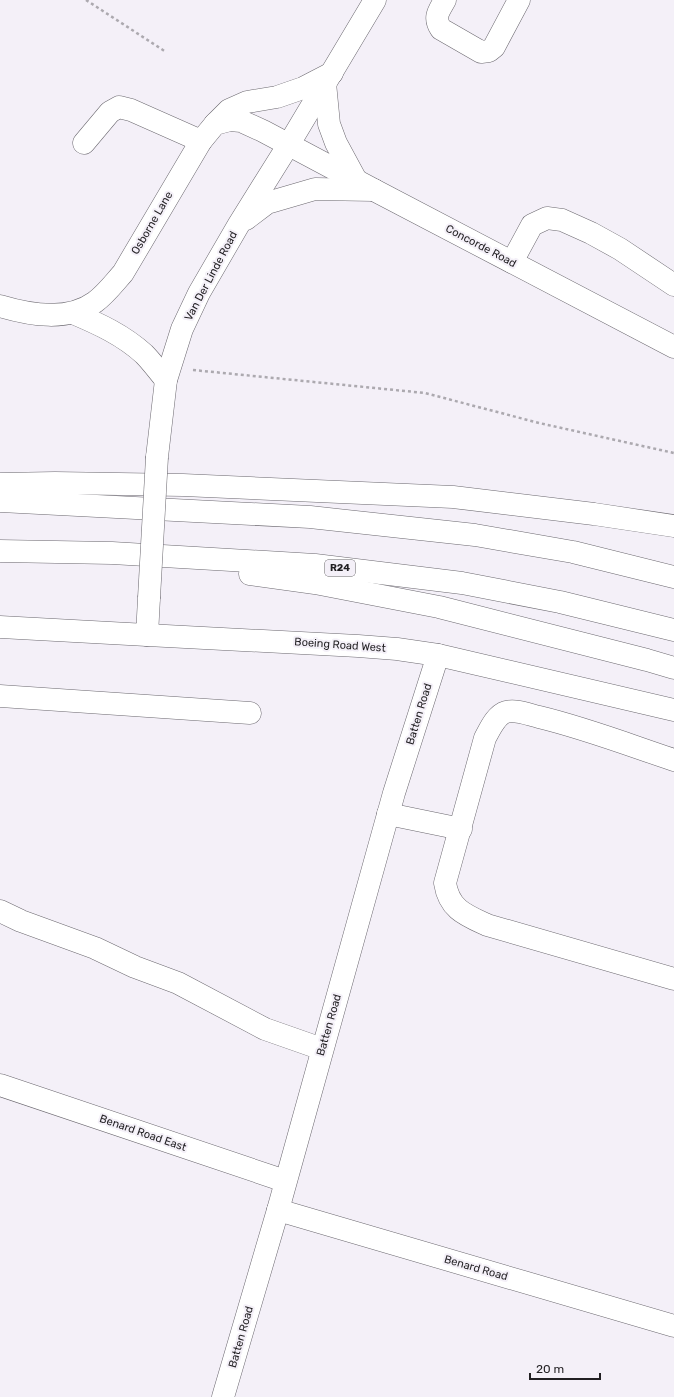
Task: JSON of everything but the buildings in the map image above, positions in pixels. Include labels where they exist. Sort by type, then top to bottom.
[{"type":"main road","name":"Van Der Linde Road","points":[[147,635],[157,458],[168,373],[182,329],[192,308],[239,224],[376,0]]},
{"type":"main road","points":[[445,0],[436,17],[437,24],[441,29],[481,52],[489,51],[494,47],[519,0]]},
{"type":"main road","name":"Osborne Lane","points":[[0,306],[17,311],[49,315],[73,313],[94,303],[108,291],[123,273],[200,141],[229,110],[247,102],[284,95],[329,78]]},
{"type":"main road","points":[[329,78],[329,124],[336,143],[365,185]]},
{"type":"main road","points":[[84,144],[110,112],[119,108],[131,110],[200,141]]},
{"type":"main road","points":[[215,124],[230,120],[241,121],[263,130],[289,144]]},
{"type":"main road","name":"Concorde Road","points":[[289,144],[674,347]]},
{"type":"main road","points":[[239,224],[267,203],[315,189],[365,185]]},
{"type":"main road","points":[[512,262],[532,225],[547,218],[562,220],[591,233],[620,249],[674,285]]},
{"type":"main road","points":[[73,313],[96,322],[122,336],[168,373]]},
{"type":"main road","points":[[0,484],[54,483],[183,485],[453,497],[594,514],[674,526]]},
{"type":"main road","points":[[0,500],[310,517],[468,534],[573,552],[674,577]]},
{"type":"main road","name":"R24","points":[[0,551],[112,553],[315,565],[462,583],[560,602],[674,630]]},
{"type":"main road","points":[[112,553],[315,583],[439,607],[674,668]]},
{"type":"main road","name":"Boeing Road West","points":[[0,626],[358,646],[438,654],[674,710]]},
{"type":"main road","name":"Batten Road","points":[[223,1397],[278,1210],[388,814],[438,654]]},
{"type":"main road","points":[[0,696],[250,714]]},
{"type":"main road","points":[[674,760],[562,723],[520,712],[506,712],[498,717],[485,738],[445,883],[447,894],[452,903],[465,915],[487,925],[674,979]]},
{"type":"main road","points":[[388,814],[461,829]]},
{"type":"main road","points":[[0,911],[21,921],[95,948],[135,967],[178,983],[265,1029],[322,1049]]},
{"type":"main road","name":"Benard Road East","points":[[0,1084],[285,1181]]},
{"type":"main road","name":"Benard Road","points":[[278,1210],[674,1326]]},
{"type":"path","points":[[86,0],[166,52]]},
{"type":"path","points":[[168,373],[214,372],[425,392],[539,423],[674,453]]}]
